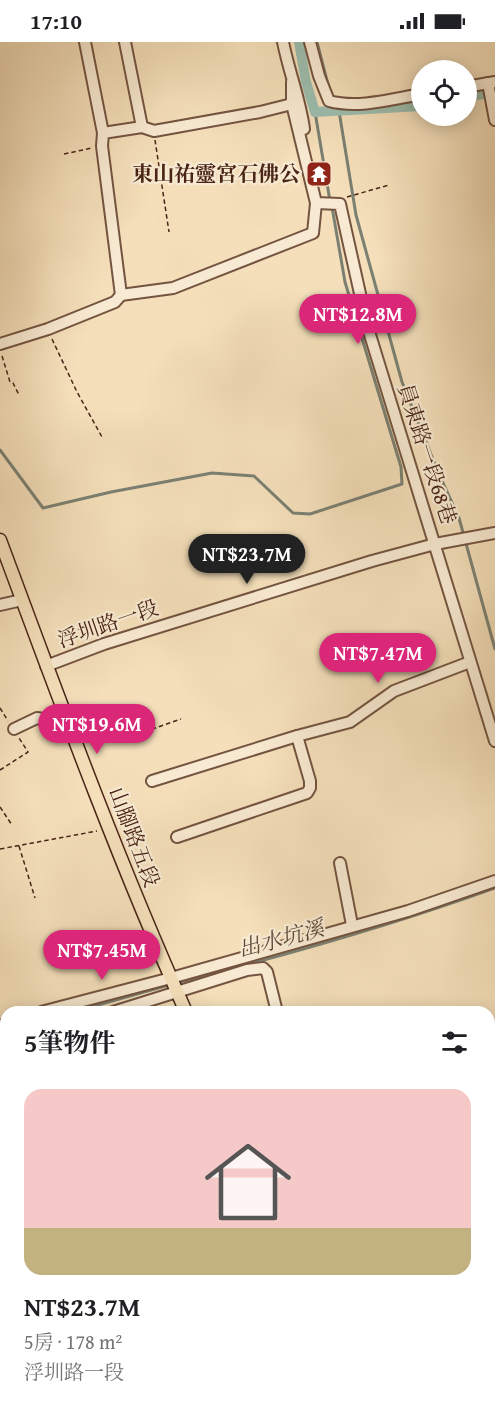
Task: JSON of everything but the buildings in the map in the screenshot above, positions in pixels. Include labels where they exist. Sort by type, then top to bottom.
[{"type":"main road","name":"山腳路五段","points":[[0,540],[67,721],[145,919],[177,992]]},
{"type":"main road","points":[[177,992],[183,1006]]},
{"type":"street","points":[[85,42],[103,133],[102,146],[121,295]]},
{"type":"street","points":[[125,42],[142,127]]},
{"type":"street","points":[[283,42],[300,105],[307,144],[305,153]]},
{"type":"street","points":[[310,42],[319,76],[329,101],[340,104],[367,104],[411,96]]},
{"type":"street","points":[[2,344],[48,329],[115,302],[121,295],[173,288],[313,233],[316,203],[292,104],[292,82]]},
{"type":"street","points":[[477,85],[492,83],[495,120]]},
{"type":"street","points":[[103,133],[142,127],[154,130],[260,112],[292,104]]},
{"type":"street","points":[[316,203],[340,204]]},
{"type":"street","name":"員東路一段68巷","points":[[340,204],[367,325],[495,741]]},
{"type":"street","name":"浮圳路一段","points":[[46,666],[104,644],[372,561],[435,544],[495,534]]},
{"type":"street","points":[[0,605],[22,600]]},
{"type":"street","points":[[152,781],[350,722],[394,691],[470,662]]},
{"type":"street","points":[[14,729],[37,718],[67,721]]},
{"type":"street","points":[[177,837],[307,793],[310,781],[297,736]]},
{"type":"street","points":[[340,863],[352,925]]},
{"type":"street","points":[[65,1006],[408,911],[495,881]]},
{"type":"street","points":[[132,1006],[248,970],[263,968],[267,972],[276,1006]]},
{"type":"path","points":[[154,130],[169,232]]},
{"type":"path","points":[[64,154],[102,146]]},
{"type":"path","points":[[340,204],[346,197],[389,185]]},
{"type":"path","points":[[48,329],[61,360],[102,437]]},
{"type":"path","points":[[2,344],[10,382],[13,382],[19,394]]},
{"type":"path","points":[[0,708],[28,752],[0,770]]},
{"type":"path","points":[[67,721],[97,709],[124,709],[134,731],[144,732],[181,719]]},
{"type":"path","points":[[0,807],[12,825]]},
{"type":"path","points":[[0,849],[110,829]]},
{"type":"path","points":[[19,845],[35,898]]},
{"type":"waterway","points":[[299,42],[306,82],[315,112],[411,107]]},
{"type":"waterway","points":[[317,42],[330,92]]},
{"type":"waterway","points":[[477,95],[495,92]]},
{"type":"waterway","points":[[339,111],[356,215],[402,382],[459,518],[495,649]]},
{"type":"waterway","points":[[315,112],[330,201]]},
{"type":"waterway","points":[[0,450],[43,508],[111,492],[212,473],[254,476],[293,513],[310,514],[402,484],[401,467],[345,282],[332,207]]},
{"type":"waterway","name":"出水坑溪","points":[[176,983],[337,940],[495,888]]},
{"type":"waterway","name":"出水坑溪","points":[[94,1006],[169,985]]},
{"type":"place","name":"東山祐靈宮石佛公","points":[[319,174]]}]
